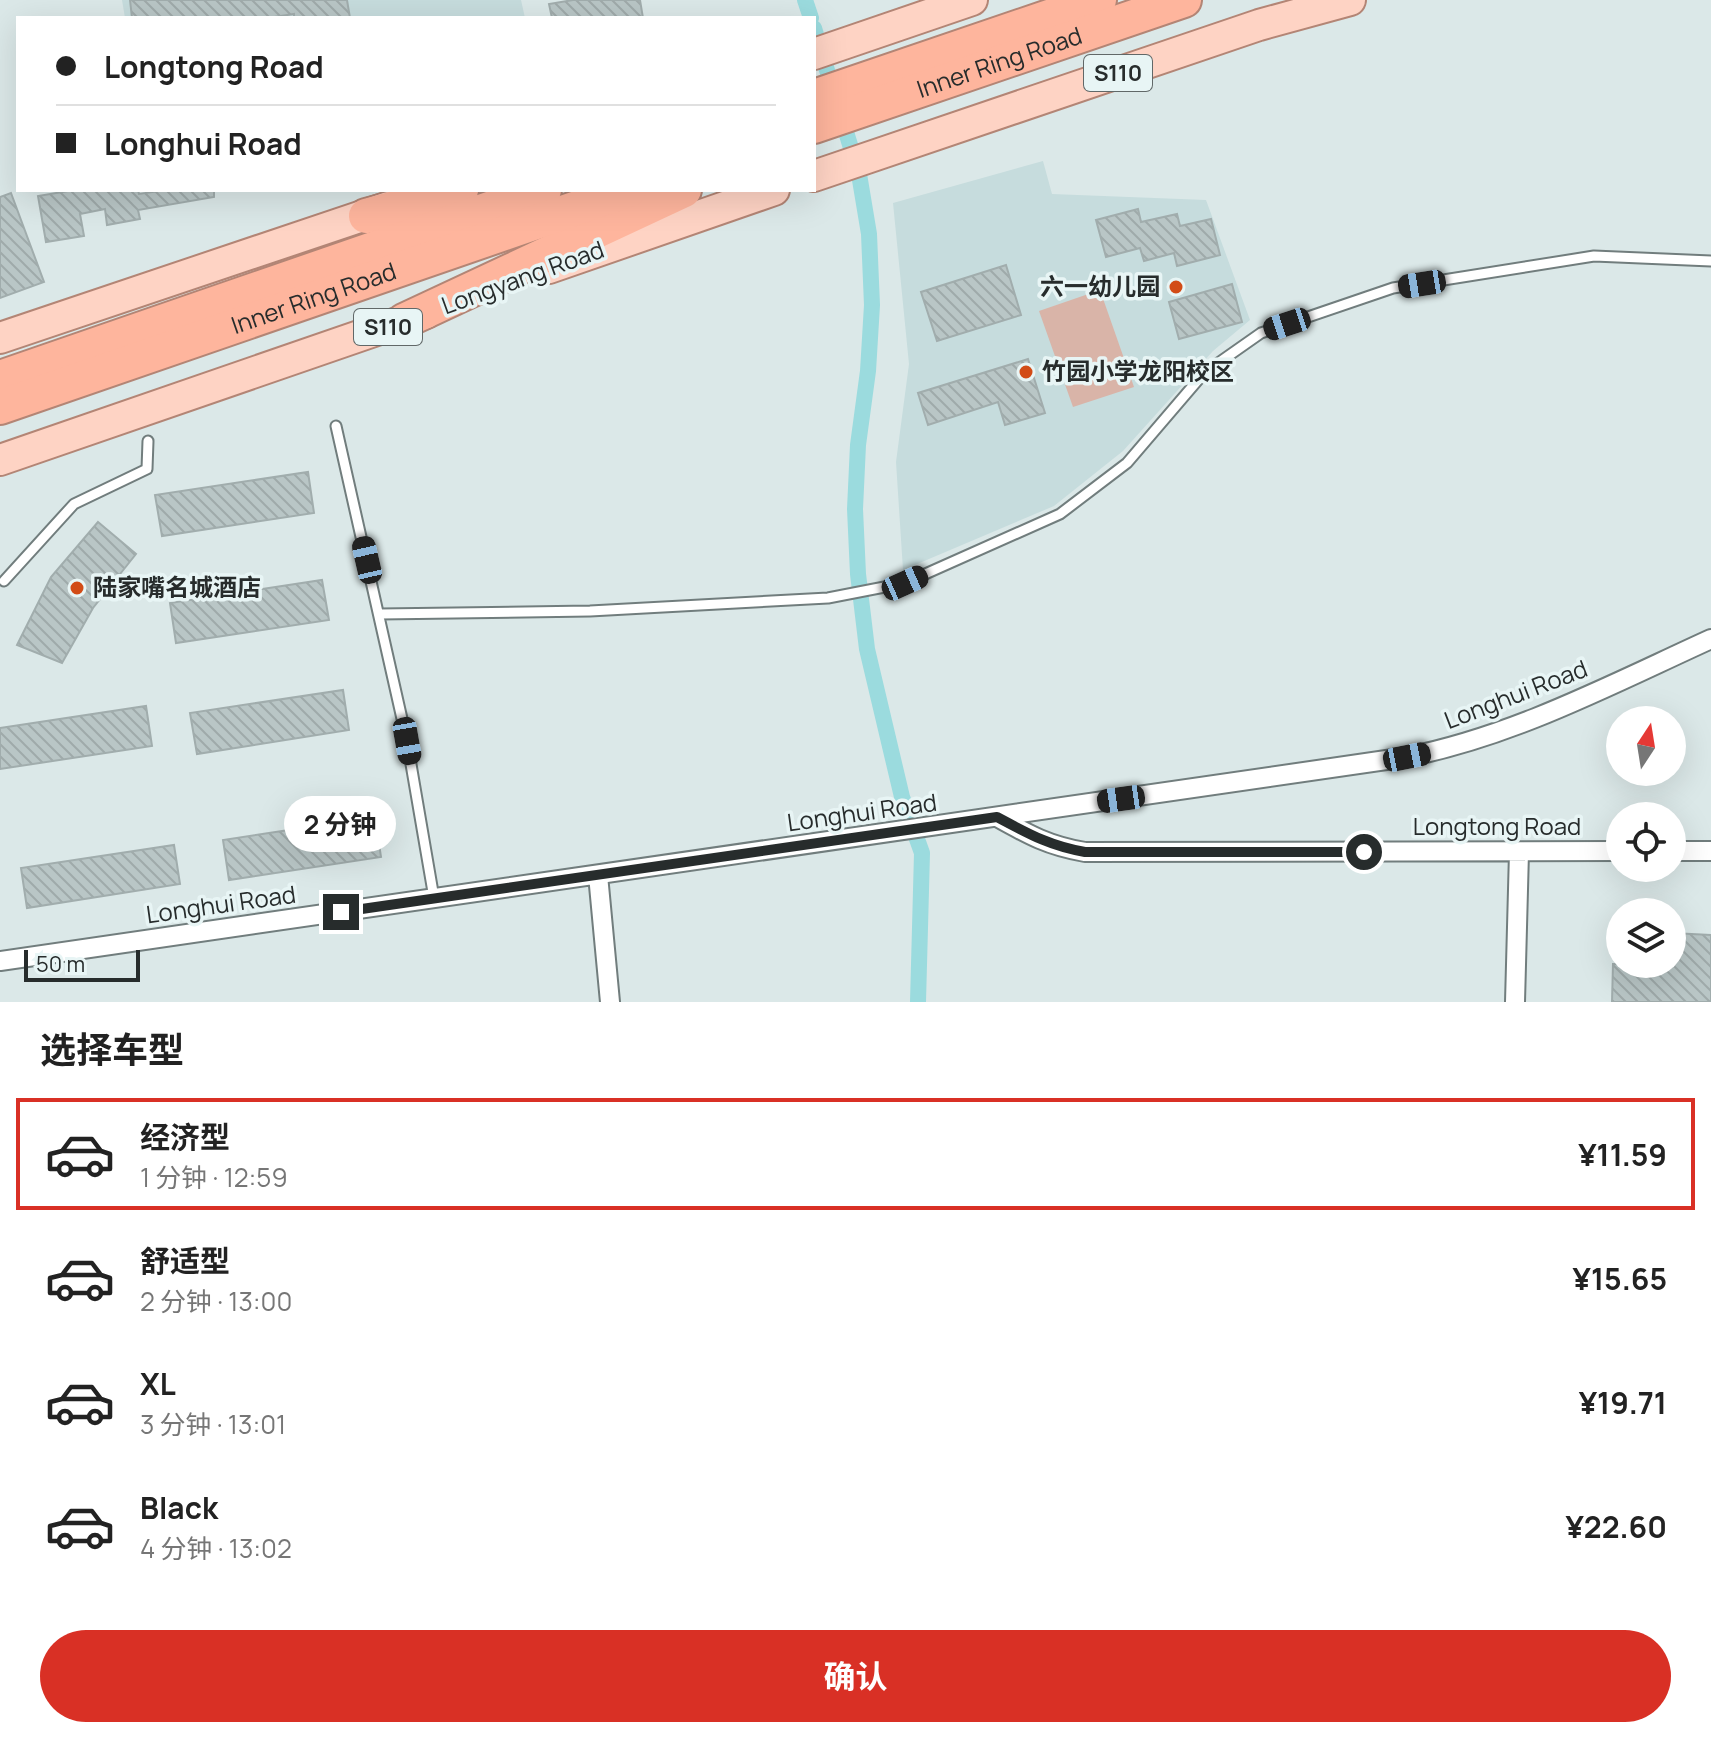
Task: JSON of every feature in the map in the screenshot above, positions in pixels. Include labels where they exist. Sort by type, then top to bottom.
[{"type":"highway","name":"Inner Ring Road","points":[[871,107],[916,62],[1099,0]]},
{"type":"highway","name":"Inner Ring Road","points":[[816,125],[1184,0]]},
{"type":"highway","points":[[816,87],[871,107],[816,165]]},
{"type":"highway","name":"Inner Ring Road","points":[[816,97],[871,107]]},
{"type":"highway","points":[[366,216],[454,192]]},
{"type":"highway","name":"Inner Ring Road","points":[[0,407],[332,278],[539,192]]},
{"type":"highway","name":"Inner Ring Road","points":[[0,378],[622,192]]},
{"type":"highway","points":[[404,321],[680,192]]},
{"type":"main road","points":[[816,53],[972,0]]},
{"type":"main road","name":"S110","points":[[871,107],[1246,29],[1350,0]]},
{"type":"main road","points":[[0,338],[366,216],[427,192]]},
{"type":"main road","name":"Longyang Road","points":[[0,460],[768,192]]},
{"type":"street","name":"Longhui Road","points":[[0,961],[1375,763],[1486,737],[1529,721],[1711,639]]},
{"type":"street","name":"Longtong Road","points":[[997,817],[1038,839],[1061,848],[1085,852],[1606,851]]},
{"type":"street","points":[[1686,851],[1711,851]]},
{"type":"street","points":[[1515,1002],[1519,852]]},
{"type":"street","points":[[598,875],[610,1002]]},
{"type":"lane","points":[[380,614],[590,611],[828,598],[905,583],[1060,514],[1127,463],[1204,373],[1261,333],[1393,288],[1594,256],[1711,261]]},
{"type":"lane","points":[[336,426],[407,741],[434,898]]},
{"type":"lane","points":[[4,581],[74,504],[147,469],[148,441]]},
{"type":"shaded area","points":[[122,0],[521,0],[525,16],[125,16]]},
{"type":"shaded area","name":"竹园小学龙阳校区","points":[[1043,161],[1052,194],[1206,200],[1250,320],[1213,351],[1123,451],[1054,506],[903,570],[896,462],[909,364],[893,203]]},
{"type":"shaded area","points":[[1100,290],[1134,387],[1073,407],[1039,311]]},
{"type":"building","points":[[130,0],[347,0],[350,16],[294,14],[132,16]]},
{"type":"building","points":[[573,0],[640,0],[643,16],[552,16],[549,4]]},
{"type":"building","points":[[62,192],[214,192],[214,197],[138,210],[140,219],[107,225],[105,209],[80,214],[84,236],[46,242],[38,196]]},
{"type":"building","points":[[11,193],[44,282],[0,298],[0,197]]},
{"type":"building","points":[[1138,209],[1141,222],[1177,214],[1180,226],[1211,219],[1220,255],[1177,266],[1174,253],[1144,261],[1140,248],[1106,257],[1096,220]]},
{"type":"building","points":[[1006,265],[1021,315],[937,341],[921,292]]},
{"type":"building","points":[[1232,284],[1242,322],[1179,339],[1169,302]]},
{"type":"building","points":[[1028,359],[1045,413],[1005,425],[998,402],[928,425],[918,393]]},
{"type":"building","points":[[308,472],[314,513],[162,536],[155,495]]},
{"type":"building","name":"陆家嘴名城酒店","points":[[98,522],[136,554],[93,608],[62,663],[17,645],[51,577]]},
{"type":"building","points":[[322,580],[329,620],[176,643],[170,603]]},
{"type":"building","points":[[343,690],[349,730],[197,754],[190,713]]},
{"type":"building","points":[[146,706],[152,746],[0,769],[0,728]]},
{"type":"building","points":[[375,817],[381,857],[229,880],[223,840]]},
{"type":"building","points":[[174,845],[180,884],[27,908],[21,868]]},
{"type":"building","points":[[1686,934],[1711,935],[1711,1002],[1612,1002],[1613,978],[1686,978]]},
{"type":"waterway","points":[[805,0],[810,16]]},
{"type":"waterway","points":[[816,34],[859,174],[869,234],[872,305],[868,371],[858,445],[855,509],[858,574],[867,649],[902,797],[922,853],[918,1002]]},
{"type":"place","name":"六一幼儿园","points":[[1176,287]]},
{"type":"place","name":"竹园小学龙阳校区","points":[[1026,372]]},
{"type":"place","name":"陆家嘴名城酒店","points":[[77,588]]},
{"type":"route","points":[[341,912],[997,817],[1038,839],[1061,848],[1085,852],[1364,852]]}]
